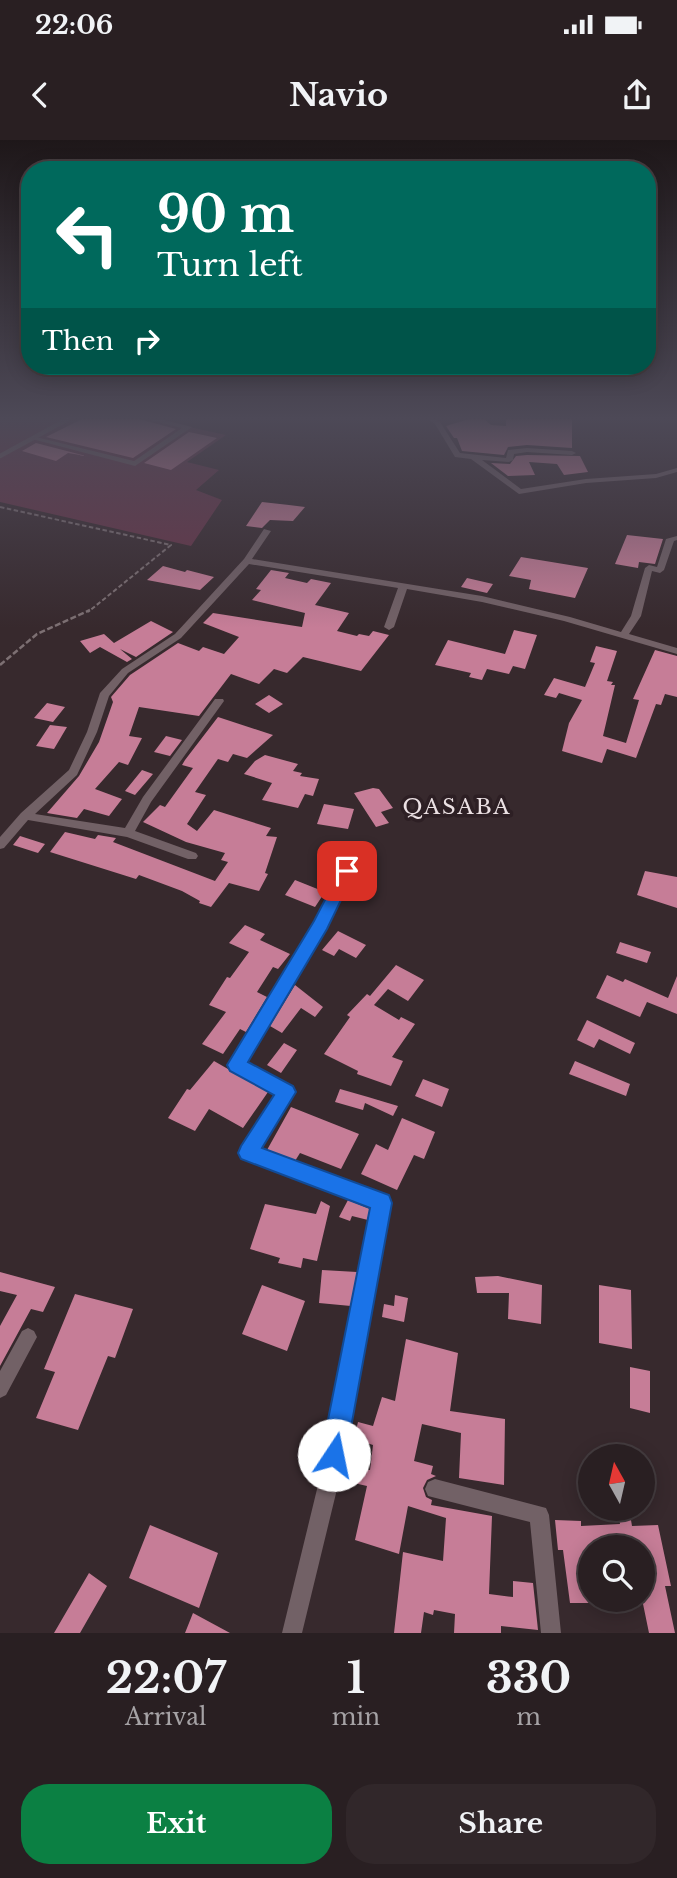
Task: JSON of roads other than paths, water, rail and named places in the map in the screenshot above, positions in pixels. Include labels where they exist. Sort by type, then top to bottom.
[{"type":"street","points":[[515,489],[519,492],[539,489]]},
{"type":"street","points":[[0,845],[25,816],[73,772],[92,732],[104,695],[125,671],[178,636],[247,561],[267,531]]},
{"type":"street","points":[[624,635],[636,616],[649,568],[660,570],[670,539],[677,538]]},
{"type":"street","points":[[247,561],[482,599],[677,651]]},
{"type":"street","points":[[389,627],[403,587]]},
{"type":"street","points":[[128,833],[147,800],[219,701]]},
{"type":"street","points":[[25,816],[128,833],[192,856]]},
{"type":"street","points":[[292,1633],[329,1481],[382,1203],[248,1153],[286,1092],[236,1065],[321,924],[347,871]]},
{"type":"street","points":[[0,1389],[28,1337]]},
{"type":"street","points":[[435,1489],[539,1515],[551,1633]]},
{"type":"district","name":"QASABA","points":[[457,807]]}]
